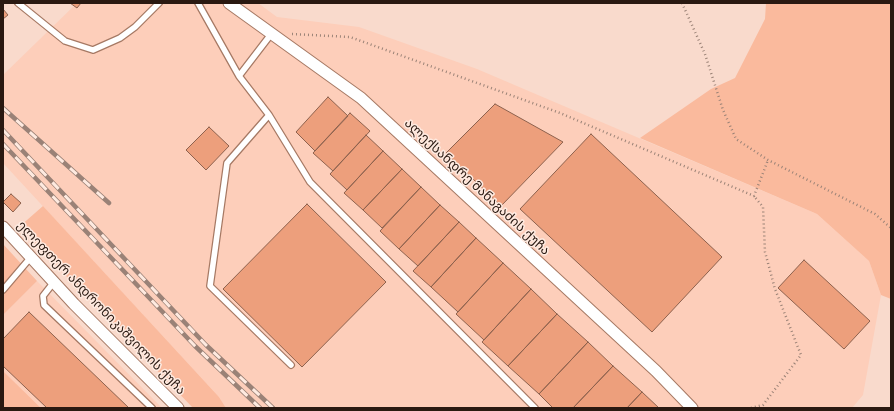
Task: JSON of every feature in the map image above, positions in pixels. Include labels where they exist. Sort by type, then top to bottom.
[{"type":"street","name":"ალექსანდრე მანაგაძის ქუჩა","points":[[229,3],[361,98],[656,371],[692,408]]},
{"type":"street","name":"ელეფთერ ანდრონიკაშვილის ქუჩა","points":[[3,227],[74,304],[178,408]]},
{"type":"lane","points":[[18,3],[65,41],[93,50],[120,38],[135,27],[159,3]]},
{"type":"lane","points":[[198,3],[239,76],[269,115],[310,182],[535,408]]},
{"type":"lane","points":[[239,76],[272,33]]},
{"type":"lane","points":[[269,115],[227,163],[210,286],[291,364]]},
{"type":"lane","points":[[3,290],[31,257]]},
{"type":"lane","points":[[54,282],[43,296],[44,305],[152,408]]},
{"type":"path","points":[[682,3],[705,54],[723,110],[736,139],[768,160],[875,214],[891,228]]},
{"type":"path","points":[[272,33],[350,37],[560,113],[754,196],[763,207],[765,252],[775,289],[801,355],[763,405],[751,408]]},
{"type":"path","points":[[754,196],[768,160]]},
{"type":"shaded area","points":[[77,3],[258,3],[277,17],[359,27],[477,69],[817,214],[869,261],[881,295],[863,395],[852,408],[226,408],[219,397],[3,163],[3,75]]},
{"type":"shaded area","points":[[766,3],[891,3],[891,299],[881,295],[869,261],[817,214],[640,138],[711,89],[735,78],[765,19]]},
{"type":"shaded area","points":[[43,206],[219,397],[226,408],[193,408],[19,227]]},
{"type":"shaded area","points":[[3,244],[37,281],[3,315]]},
{"type":"shaded area","points":[[37,281],[162,408],[41,408],[3,371],[3,315]]},
{"type":"shaded area","points":[[3,371],[41,408],[3,408]]},
{"type":"building","points":[[70,3],[81,3],[77,8]]},
{"type":"building","points":[[3,9],[8,15],[3,19]]},
{"type":"building","points":[[328,97],[348,116],[315,151],[296,132]]},
{"type":"building","points":[[495,104],[563,142],[501,206],[446,153]]},
{"type":"building","points":[[350,113],[370,131],[333,171],[313,153]]},
{"type":"building","points":[[209,127],[229,146],[206,170],[186,150]]},
{"type":"building","points":[[591,134],[722,257],[652,332],[520,209]]},
{"type":"building","points":[[366,135],[383,151],[347,190],[330,174]]},
{"type":"building","points":[[383,151],[402,169],[363,210],[344,193]]},
{"type":"building","points":[[402,169],[421,187],[382,228],[363,210]]},
{"type":"building","points":[[421,187],[440,205],[399,249],[380,231]]},
{"type":"building","points":[[11,194],[21,203],[13,212],[3,202]]},
{"type":"building","points":[[307,204],[386,282],[302,367],[223,289]]},
{"type":"building","points":[[440,205],[459,222],[418,266],[399,249]]},
{"type":"building","points":[[459,222],[476,238],[431,287],[413,271]]},
{"type":"building","points":[[476,238],[503,263],[458,312],[431,287]]},
{"type":"building","points":[[804,260],[870,321],[844,349],[778,288]]},
{"type":"building","points":[[503,263],[531,289],[484,340],[456,314]]},
{"type":"building","points":[[531,289],[557,314],[508,366],[482,342]]},
{"type":"building","points":[[29,312],[129,408],[47,408],[3,366],[3,339]]},
{"type":"building","points":[[557,314],[588,342],[539,394],[508,366]]},
{"type":"building","points":[[588,342],[613,366],[573,408],[553,408],[539,394]]},
{"type":"building","points":[[613,366],[642,392],[627,408],[573,408]]},
{"type":"building","points":[[642,392],[659,408],[627,408]]},
{"type":"railway","points":[[3,108],[109,203]]},
{"type":"railway","points":[[3,130],[206,345],[273,408]]},
{"type":"railway","points":[[3,144],[195,346],[260,408]]}]
